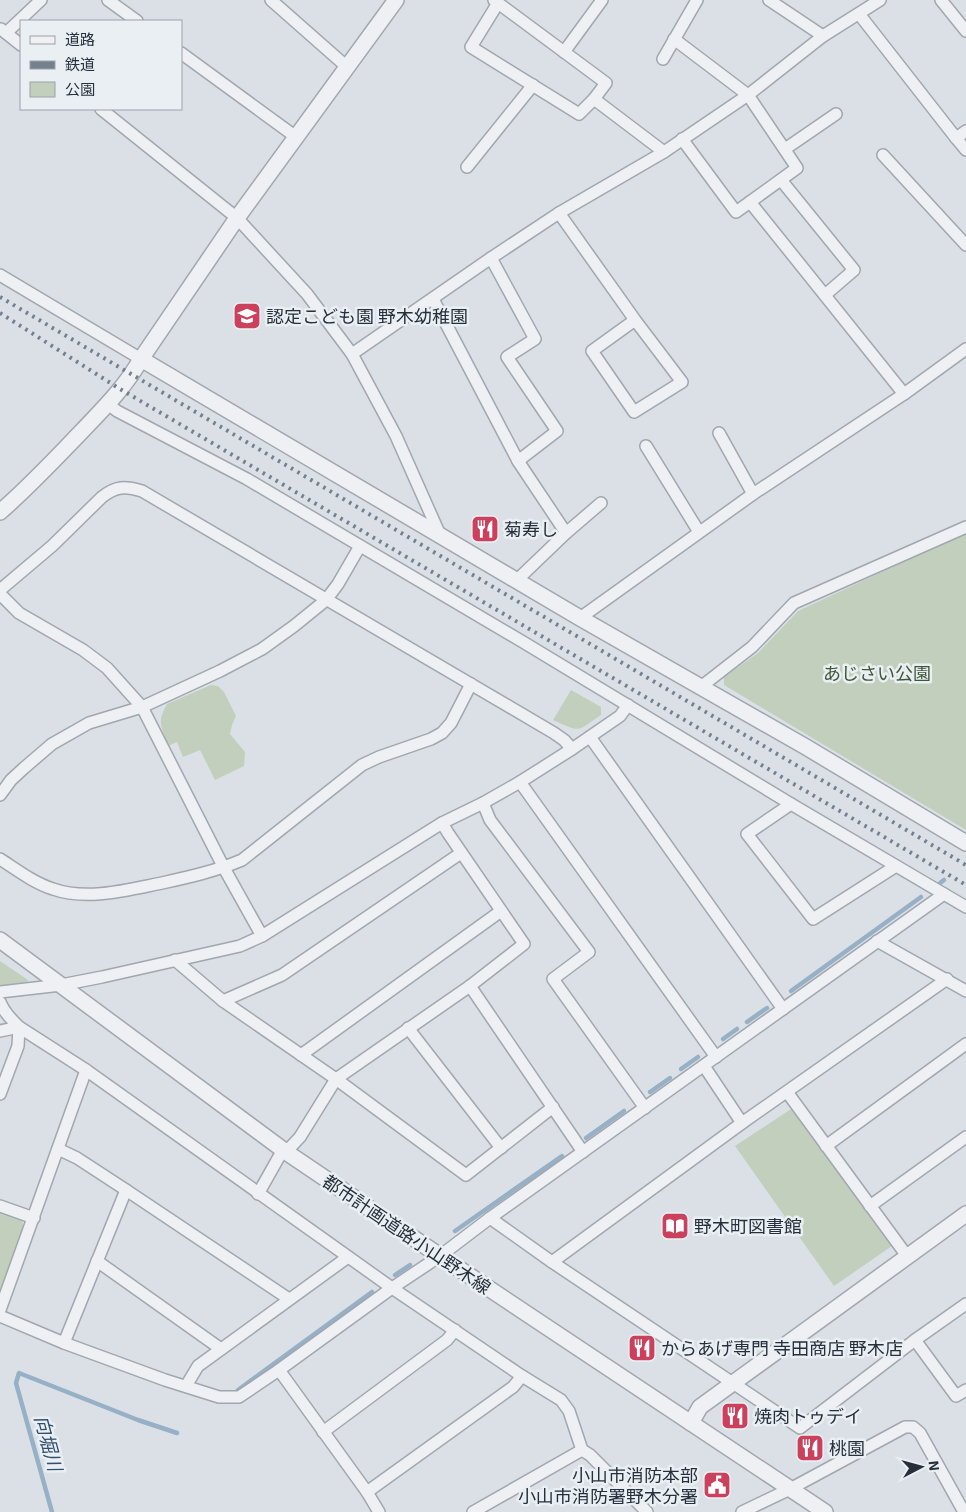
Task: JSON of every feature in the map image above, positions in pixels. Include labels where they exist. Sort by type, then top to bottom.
[{"type":"street","points":[[20,44],[3,31],[41,0]]},
{"type":"street","points":[[108,0],[137,20]]},
{"type":"street","points":[[271,0],[347,67]]},
{"type":"street","points":[[0,512],[43,472],[108,404],[132,375],[237,218],[396,0]]},
{"type":"street","points":[[564,52],[602,0]]},
{"type":"street","points":[[663,58],[697,0]]},
{"type":"street","points":[[769,0],[823,36]]},
{"type":"street","points":[[352,354],[559,213],[664,152],[748,95],[823,36],[878,0]]},
{"type":"street","points":[[941,0],[966,31]]},
{"type":"street","points":[[496,1],[606,83],[579,114],[472,47],[496,1]]},
{"type":"street","points":[[859,14],[966,150]]},
{"type":"street","points":[[674,39],[748,95],[797,168],[736,212],[682,139]]},
{"type":"street","points":[[182,54],[296,137]]},
{"type":"street","points":[[467,166],[532,86]]},
{"type":"street","points":[[594,99],[664,152]]},
{"type":"street","points":[[102,110],[237,218],[307,294],[352,354],[396,436],[440,535]]},
{"type":"street","points":[[785,149],[836,114]]},
{"type":"street","points":[[956,138],[966,131]]},
{"type":"street","points":[[883,155],[966,245]]},
{"type":"street","points":[[781,180],[854,270],[824,295]]},
{"type":"street","points":[[750,202],[904,394]]},
{"type":"street","points":[[559,213],[635,320],[682,382],[634,412],[592,351],[635,320]]},
{"type":"street","points":[[491,258],[535,338],[508,357],[557,431],[518,461]]},
{"type":"street","points":[[0,275],[580,618],[702,686],[966,843]]},
{"type":"street","points":[[433,299],[518,461],[566,533]]},
{"type":"street","points":[[580,618],[753,494],[904,394],[966,349]]},
{"type":"street","points":[[108,404],[117,412],[247,479],[966,907]]},
{"type":"street","points":[[718,433],[753,494]]},
{"type":"street","points":[[646,446],[699,532]]},
{"type":"street","points":[[0,590],[52,546],[102,496],[119,488],[129,487],[142,491],[554,733],[572,749]]},
{"type":"street","points":[[516,580],[601,503]]},
{"type":"street","points":[[702,686],[752,647],[794,603],[966,527]]},
{"type":"street","points":[[0,795],[11,780],[52,744],[89,723],[142,707],[220,671],[262,649],[326,600],[338,584],[360,546]]},
{"type":"street","points":[[0,594],[19,613],[83,650],[107,668],[142,707],[224,868],[262,936]]},
{"type":"street","points":[[0,859],[37,883],[53,890],[73,893],[100,894],[129,890],[224,868],[242,860],[362,765],[442,733],[451,723],[471,684]]},
{"type":"street","points":[[0,992],[61,985],[240,946],[262,936],[442,823],[520,782],[620,716],[628,705]]},
{"type":"street","points":[[590,737],[783,1008]]},
{"type":"street","points":[[520,782],[716,1057]]},
{"type":"street","points":[[483,803],[490,820],[589,952],[553,979],[645,1108]]},
{"type":"street","points":[[792,804],[746,834],[813,919],[896,866]]},
{"type":"street","points":[[258,1194],[280,1155],[286,1152],[300,1137],[336,1080],[470,986],[524,944],[442,823]]},
{"type":"street","points":[[223,1001],[282,975],[461,853]]},
{"type":"street","points":[[0,1316],[64,1343],[186,1386],[219,1397],[239,1397],[440,1256],[490,1218],[944,894]]},
{"type":"street","points":[[301,1054],[501,911]]},
{"type":"street","name":"都市計画道路小山野木線","points":[[0,940],[286,1152],[825,1512]]},
{"type":"street","points":[[877,941],[966,990]]},
{"type":"street","points":[[175,960],[223,1001],[301,1054],[466,1175],[553,1107]]},
{"type":"street","points":[[552,1262],[742,1123],[947,979]]},
{"type":"street","points":[[470,986],[583,1152]]},
{"type":"street","points":[[0,1002],[10,1019],[19,1027],[86,1070],[392,1288],[522,1376],[561,1400],[569,1412],[582,1450],[590,1455],[647,1512]]},
{"type":"street","points":[[0,1031],[19,1027]]},
{"type":"street","points":[[0,1094],[18,1046],[19,1027]]},
{"type":"street","points":[[408,1028],[501,1148]]},
{"type":"street","points":[[826,1146],[966,1044]]},
{"type":"street","points":[[704,1066],[742,1123]]},
{"type":"street","points":[[0,1310],[86,1070]]},
{"type":"street","points":[[787,1092],[907,1256]]},
{"type":"street","points":[[870,1206],[966,1137]]},
{"type":"street","points":[[58,1149],[77,1158],[289,1299]]},
{"type":"street","points":[[64,1343],[126,1190]]},
{"type":"street","points":[[0,1206],[34,1218]]},
{"type":"street","points":[[691,1423],[700,1407],[966,1214]]},
{"type":"street","points":[[490,1218],[552,1262],[800,1428],[915,1340],[966,1304]]},
{"type":"street","points":[[186,1386],[198,1366],[348,1256]]},
{"type":"street","points":[[97,1261],[221,1349]]},
{"type":"street","points":[[323,1432],[447,1340],[455,1330]]},
{"type":"street","points":[[915,1340],[956,1396],[966,1390]]},
{"type":"street","points":[[279,1370],[367,1492],[379,1512]]},
{"type":"street","points":[[367,1492],[513,1387],[522,1376]]},
{"type":"street","points":[[742,1512],[790,1489],[905,1427],[913,1427],[920,1433],[964,1512]]},
{"type":"street","points":[[473,1512],[582,1450]]},
{"type":"green space","name":"あじさい公園","points":[[966,533],[966,830],[724,685],[724,677],[758,653],[798,611]]},
{"type":"green space","points":[[211,685],[218,686],[224,692],[236,716],[230,734],[245,752],[244,766],[215,780],[200,750],[183,757],[177,742],[168,746],[161,725],[162,716],[167,704]]},
{"type":"green space","points":[[571,690],[601,707],[601,715],[578,729],[553,720]]},
{"type":"green space","points":[[0,961],[28,980],[26,984],[0,987]]},
{"type":"green space","points":[[791,1109],[892,1246],[834,1286],[735,1146]]},
{"type":"green space","points":[[0,1214],[22,1221],[24,1230],[0,1290]]},
{"type":"waterway","points":[[940,883],[944,880]]},
{"type":"waterway","points":[[791,991],[921,897]]},
{"type":"waterway","points":[[747,1022],[767,1008]]},
{"type":"waterway","points":[[723,1039],[737,1029]]},
{"type":"waterway","points":[[681,1069],[698,1057]]},
{"type":"waterway","points":[[650,1092],[670,1078]]},
{"type":"waterway","points":[[586,1138],[624,1111]]},
{"type":"waterway","points":[[455,1231],[562,1156]]},
{"type":"waterway","points":[[395,1275],[410,1265]]},
{"type":"waterway","points":[[238,1390],[372,1292]]},
{"type":"waterway","name":"向堀川","points":[[52,1512],[16,1383],[19,1373],[138,1420],[177,1433]]},
{"type":"railway","points":[[0,297],[966,865]]},
{"type":"railway","points":[[0,313],[120,389],[966,885]]},
{"type":"place","name":"認定こども園 野木幼稚園","points":[[247,316]]},
{"type":"place","name":"菊寿し","points":[[485,529]]},
{"type":"place","name":"野木町図書館","points":[[675,1226]]},
{"type":"place","name":"からあげ専門 寺田商店 野木店","points":[[642,1348]]},
{"type":"place","name":"焼肉トゥデイ","points":[[735,1416]]},
{"type":"place","name":"桃園","points":[[810,1448]]},
{"type":"place","name":"小山市消防本部 小山市消防署野木分署","points":[[717,1485]]}]
